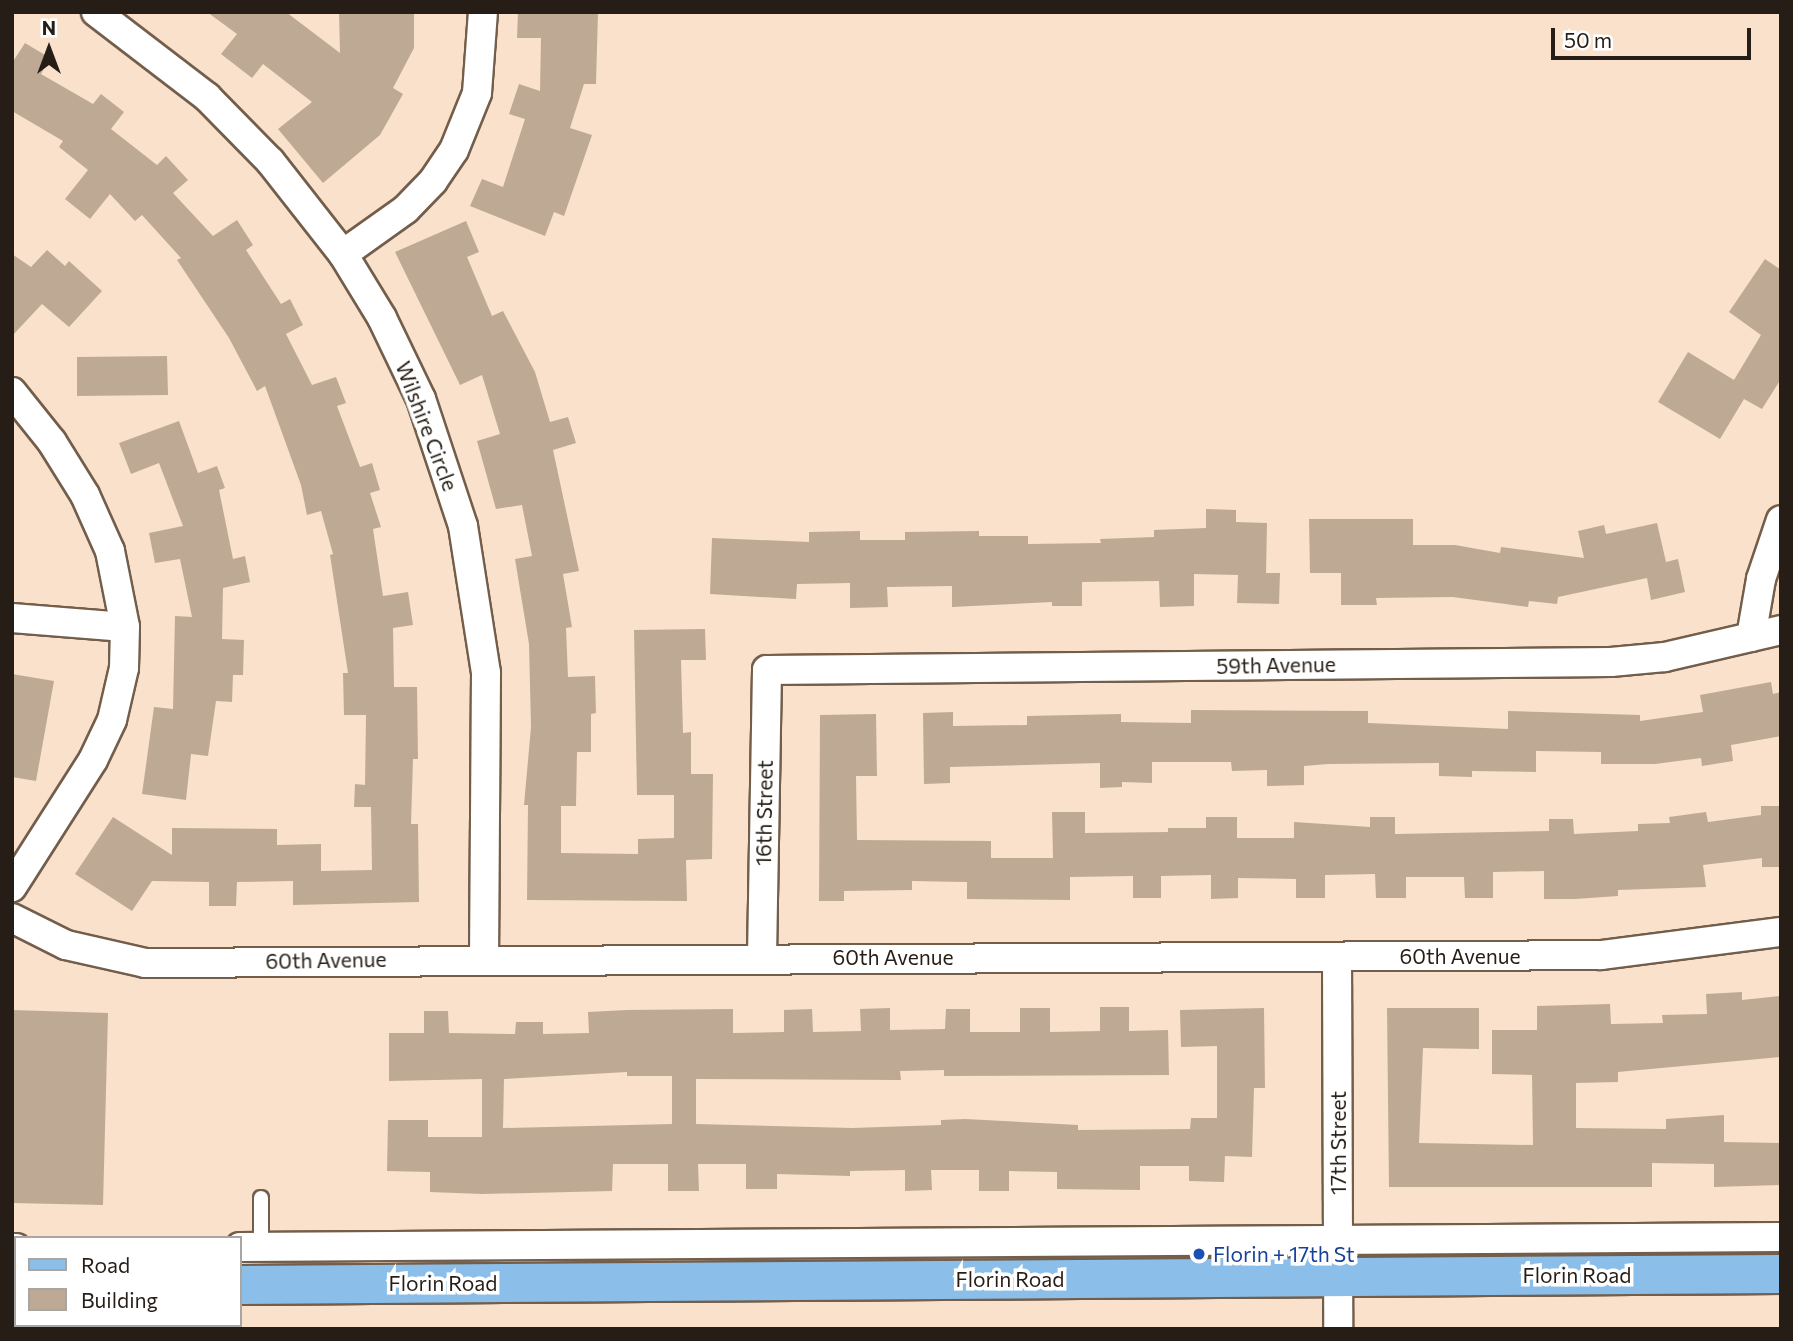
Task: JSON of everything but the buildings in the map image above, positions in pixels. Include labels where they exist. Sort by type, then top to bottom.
[{"type":"main road","name":"Florin Road","points":[[242,1285],[1339,1258],[1781,1274]]},
{"type":"street","name":"Wilshire Circle","points":[[96,12],[208,97],[270,161],[344,254],[382,318],[421,399],[464,526],[486,673],[484,958]]},
{"type":"street","points":[[344,254],[406,209],[433,181],[454,150],[477,93],[483,12]]},
{"type":"street","points":[[12,392],[52,442],[85,495],[110,551],[125,627],[124,668],[112,720],[93,760],[12,887]]},
{"type":"street","points":[[1751,637],[1761,579],[1781,520]]},
{"type":"street","points":[[12,618],[125,627]]},
{"type":"street","name":"59th Avenue","points":[[767,670],[1611,662],[1665,657],[1781,629]]},
{"type":"street","name":"16th Street","points":[[762,957],[767,670]]},
{"type":"street","name":"60th Avenue","points":[[12,918],[66,945],[104,957],[145,963],[484,958],[1601,955],[1781,932]]},
{"type":"street","name":"17th Street","points":[[1337,957],[1338,1329]]},
{"type":"street","name":"Florin Road","points":[[250,1246],[1339,1258],[1781,1237]]},
{"type":"lane","points":[[250,1246],[261,1198]]},
{"type":"place","name":"Florin + 17th St","points":[[1199,1254]]}]
